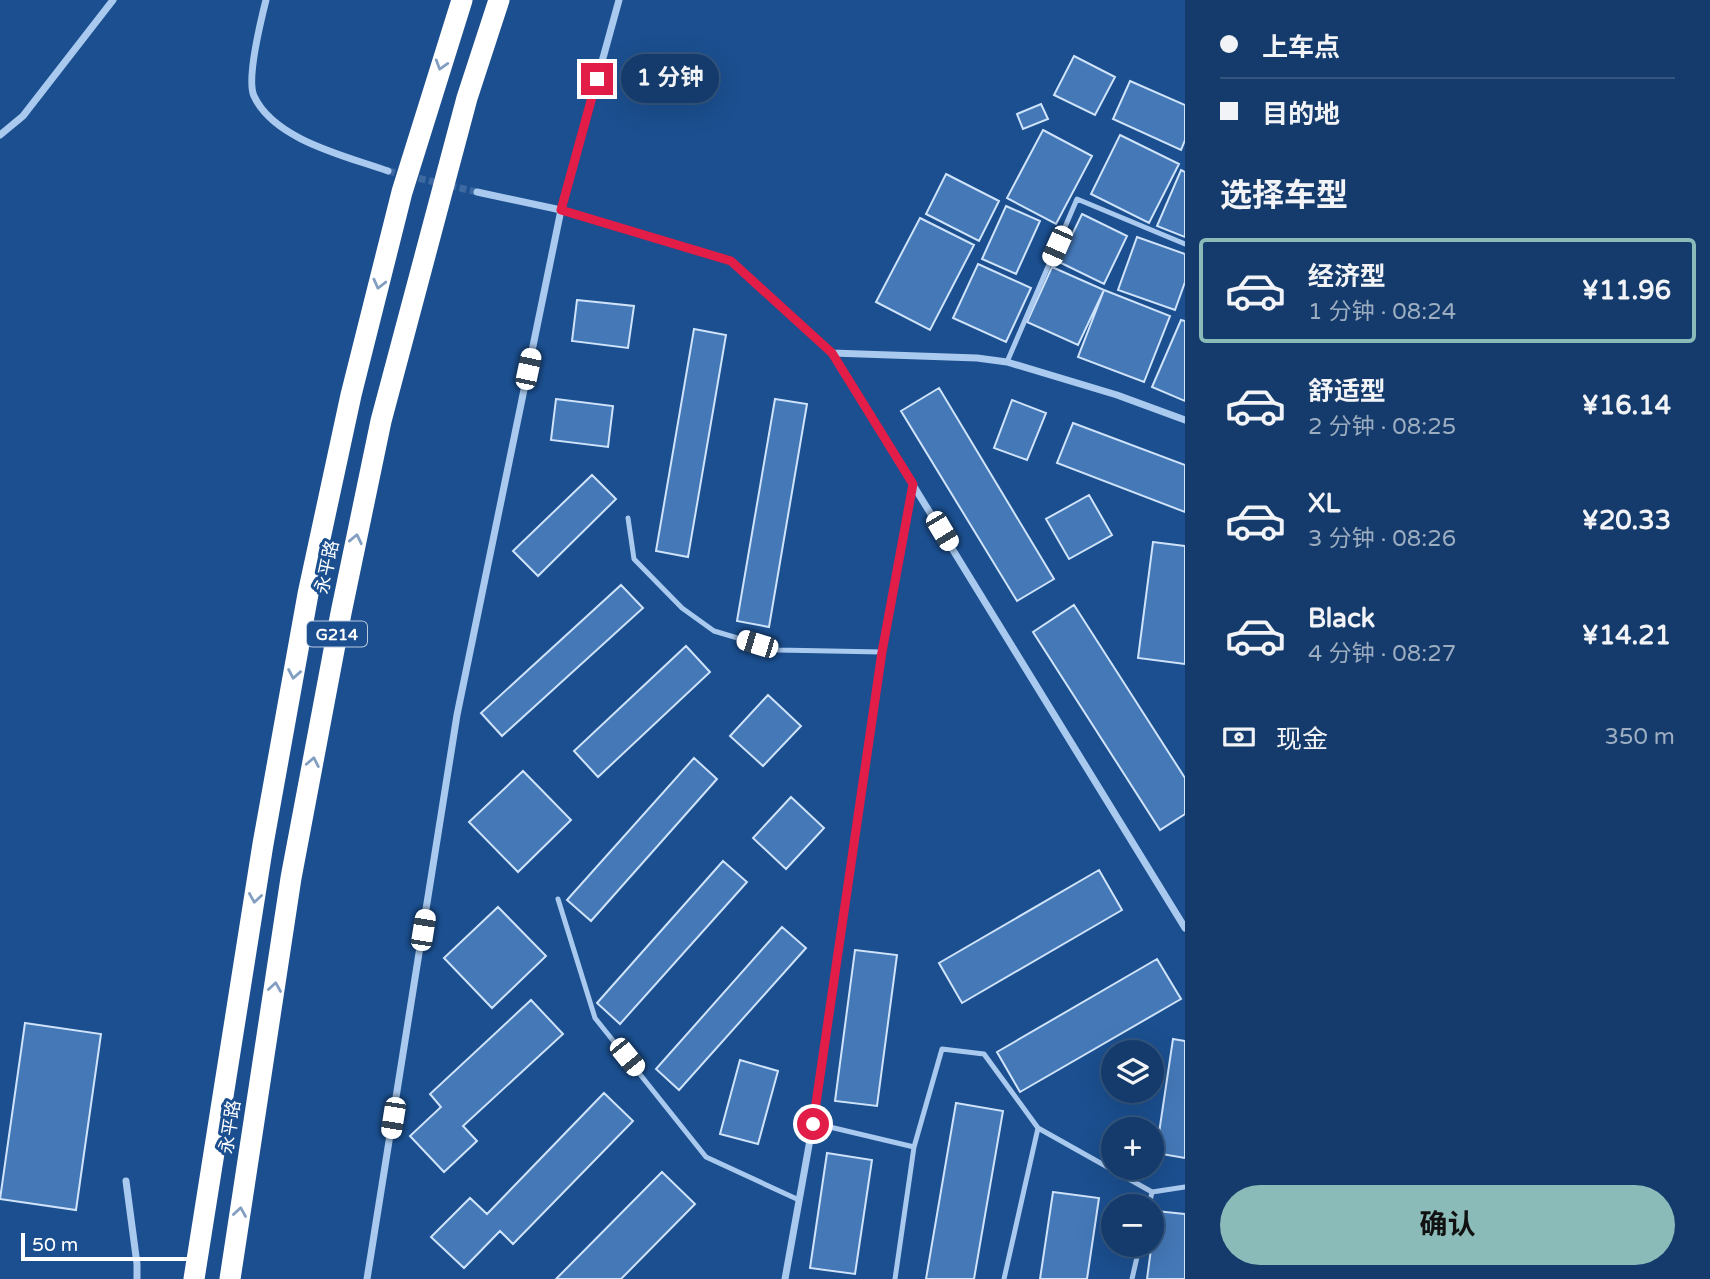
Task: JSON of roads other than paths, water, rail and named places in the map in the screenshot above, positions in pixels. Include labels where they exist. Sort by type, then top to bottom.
[{"type":"highway","name":"永平路","points":[[194,1279],[263,844],[308,594],[351,395],[402,192],[462,0]]},
{"type":"highway","name":"永平路","points":[[230,1279],[291,878],[341,612],[381,421],[467,98],[499,0]]},
{"type":"street","points":[[0,135],[23,116],[113,0]]},
{"type":"street","points":[[266,0],[254,51],[253,94],[268,116],[298,139],[388,171]]},
{"type":"street","points":[[367,1279],[457,715],[561,210],[619,0]]},
{"type":"street","points":[[477,191],[561,210],[731,261],[832,353],[1185,929]]},
{"type":"street","points":[[832,353],[977,358],[1007,362],[1117,395],[1185,420]]},
{"type":"street","points":[[785,1279],[813,1124],[882,652],[913,484]]},
{"type":"street","points":[[126,1181],[137,1279]]},
{"type":"lane","points":[[1007,362],[1077,199],[1185,244]]},
{"type":"lane","points":[[628,518],[634,559],[682,608],[714,631],[778,650],[882,652]]},
{"type":"lane","points":[[558,899],[595,1018],[706,1157],[799,1200]]},
{"type":"lane","points":[[895,1279],[914,1147],[942,1049],[984,1054],[1038,1128],[1152,1192],[1185,1187]]},
{"type":"lane","points":[[813,1124],[914,1147]]},
{"type":"lane","points":[[1004,1279],[1038,1128]]},
{"type":"lane","points":[[1132,1279],[1137,1257]]},
{"type":"tunnel","points":[[388,171],[477,192]]}]
